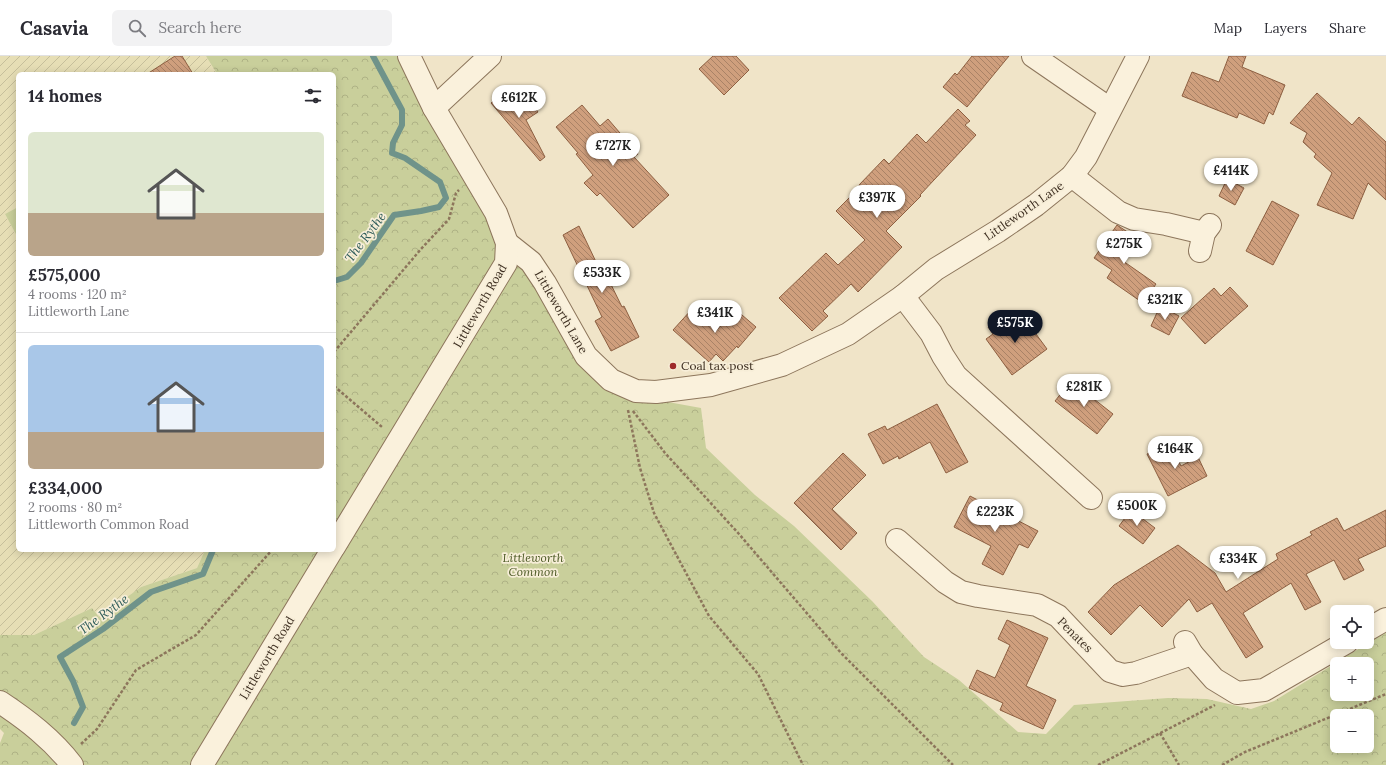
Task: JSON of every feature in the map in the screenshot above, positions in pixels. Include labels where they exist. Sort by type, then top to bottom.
[{"type":"street","name":"Littleworth Road","points":[[336,544],[506,263],[507,243],[496,213],[434,108],[409,56]]},
{"type":"street","points":[[434,108],[490,56]]},
{"type":"street","points":[[1034,56],[1110,109]]},
{"type":"street","name":"Littleworth Lane","points":[[507,243],[531,262],[545,283],[586,356],[611,380],[636,391],[656,392],[711,385],[782,365],[848,334],[903,296],[936,269],[1023,214],[1072,176],[1086,157],[1138,56]]},
{"type":"street","points":[[1072,176],[1118,212],[1134,219],[1166,224],[1205,237]]},
{"type":"street","points":[[903,296],[930,333],[956,376],[1091,498]]},
{"type":"street","name":"Penates","points":[[896,540],[945,582],[961,592],[1037,605],[1058,616],[1110,670],[1123,675],[1136,674],[1189,648],[1214,679],[1237,693]]},
{"type":"street","name":"Littleworth Road","points":[[202,765],[331,552]]},
{"type":"street","points":[[1374,626],[1386,619]]},
{"type":"street","points":[[1237,693],[1264,690],[1335,649]]},
{"type":"street","points":[[0,702],[40,731],[69,762]]},
{"type":"path","points":[[336,350],[417,254],[449,219],[456,193],[474,176]]},
{"type":"path","points":[[336,388],[398,442]]},
{"type":"path","points":[[803,765],[758,674],[710,616],[654,514],[640,468],[627,403],[665,453],[739,534],[842,653],[953,765]]},
{"type":"path","points":[[69,762],[97,729],[136,670],[196,634],[270,552]]},
{"type":"path","points":[[1098,765],[1237,693]]},
{"type":"path","points":[[1222,765],[1246,752],[1386,694]]},
{"type":"path","points":[[1160,733],[1179,765]]},
{"type":"shaded area","points":[[0,56],[206,56],[216,72],[16,72],[16,208],[5,214],[16,234],[16,552],[204,552],[197,568],[141,587],[99,617],[92,608],[34,635],[0,635]]},
{"type":"green space","name":"Littleworth Common","points":[[206,56],[408,56],[586,356],[657,400],[701,408],[706,448],[755,495],[794,526],[872,601],[924,657],[959,680],[1018,732],[1046,734],[1074,705],[1168,698],[1207,699],[1251,709],[1274,701],[1330,666],[1330,701],[1374,701],[1374,657],[1345,657],[1358,649],[1374,649],[1374,639],[1386,632],[1386,765],[0,765],[0,743],[4,733],[0,729],[0,635],[34,635],[92,608],[99,617],[141,587],[197,568],[204,552],[336,552],[336,72],[216,72]]},
{"type":"green space","points":[[16,208],[16,234],[5,214]]},
{"type":"building","points":[[175,56],[182,56],[192,72],[150,72]]},
{"type":"building","points":[[713,56],[736,56],[749,70],[724,95],[699,69]]},
{"type":"building","points":[[972,56],[1009,56],[967,107],[943,87],[955,73],[957,75]]},
{"type":"building","points":[[1229,56],[1246,56],[1242,67],[1285,85],[1273,115],[1269,112],[1264,124],[1239,113],[1237,118],[1182,96],[1192,72],[1219,82]]},
{"type":"building","points":[[508,89],[520,104],[527,98],[538,112],[526,120],[545,157],[540,161],[491,103]]},
{"type":"building","points":[[1317,93],[1352,125],[1359,117],[1386,142],[1386,200],[1368,183],[1353,219],[1317,205],[1332,173],[1314,157],[1316,154],[1303,142],[1307,133],[1290,123]]},
{"type":"building","points":[[582,105],[600,126],[608,119],[638,154],[634,157],[669,195],[633,228],[600,193],[597,196],[584,183],[593,175],[576,154],[578,153],[556,127]]},
{"type":"building","points":[[958,109],[970,121],[965,125],[976,135],[920,195],[921,196],[886,231],[902,247],[858,292],[851,284],[823,311],[828,316],[812,331],[779,298],[826,253],[838,265],[865,240],[836,211],[860,187],[859,185],[884,159],[889,164],[917,134],[926,143]]},
{"type":"building","points":[[1227,179],[1244,188],[1235,205],[1219,196]]},
{"type":"building","points":[[1272,201],[1299,215],[1273,265],[1246,251]]},
{"type":"building","points":[[1117,225],[1138,239],[1123,261],[1156,284],[1143,303],[1107,278],[1112,270],[1094,258]]},
{"type":"building","points":[[579,226],[597,264],[600,262],[622,307],[624,306],[639,337],[611,351],[595,321],[602,317],[563,235]]},
{"type":"building","points":[[1230,287],[1248,306],[1205,344],[1181,318],[1214,288],[1221,296]]},
{"type":"building","points":[[1160,306],[1179,316],[1169,335],[1151,326]]},
{"type":"building","points":[[692,309],[716,331],[735,309],[756,327],[738,348],[737,346],[723,361],[716,354],[709,362],[673,330]]},
{"type":"building","points":[[1002,317],[1011,329],[1025,319],[1047,349],[1012,375],[986,339],[993,334],[988,327]]},
{"type":"building","points":[[1071,381],[1113,414],[1097,434],[1055,401]]},
{"type":"building","points":[[937,404],[968,462],[946,473],[930,442],[899,459],[898,456],[883,464],[868,434],[885,426],[887,430]]},
{"type":"building","points":[[1169,443],[1181,466],[1198,457],[1207,476],[1168,496],[1147,454]]},
{"type":"building","points":[[843,453],[866,475],[832,509],[857,533],[841,550],[794,503]]},
{"type":"building","points":[[970,496],[1038,531],[1028,548],[1019,544],[1003,575],[982,564],[991,546],[954,527]]},
{"type":"building","points":[[1131,510],[1155,528],[1143,544],[1119,526]]},
{"type":"building","points":[[1386,510],[1386,546],[1358,559],[1364,570],[1344,580],[1334,560],[1306,574],[1321,602],[1305,610],[1291,583],[1243,613],[1263,647],[1246,658],[1212,603],[1197,612],[1189,599],[1162,627],[1140,605],[1111,635],[1088,612],[1114,585],[1178,545],[1215,573],[1226,592],[1278,559],[1276,554],[1312,535],[1310,532],[1337,518],[1344,531]]},
{"type":"building","points":[[1007,620],[1048,638],[1026,686],[1056,700],[1043,729],[1000,710],[1003,703],[969,688],[977,670],[995,678],[1010,645],[998,639]]},
{"type":"waterway","name":"The Rythe","points":[[336,280],[347,277],[361,263],[394,215],[439,207],[446,198],[440,182],[405,158],[392,153],[393,143],[402,125],[402,110],[373,56]]},
{"type":"waterway","name":"The Rythe","points":[[74,723],[83,707],[73,681],[60,657],[103,629],[151,592],[203,574],[212,552]]},
{"type":"place","name":"Coal tax post","points":[[673,366]]}]
